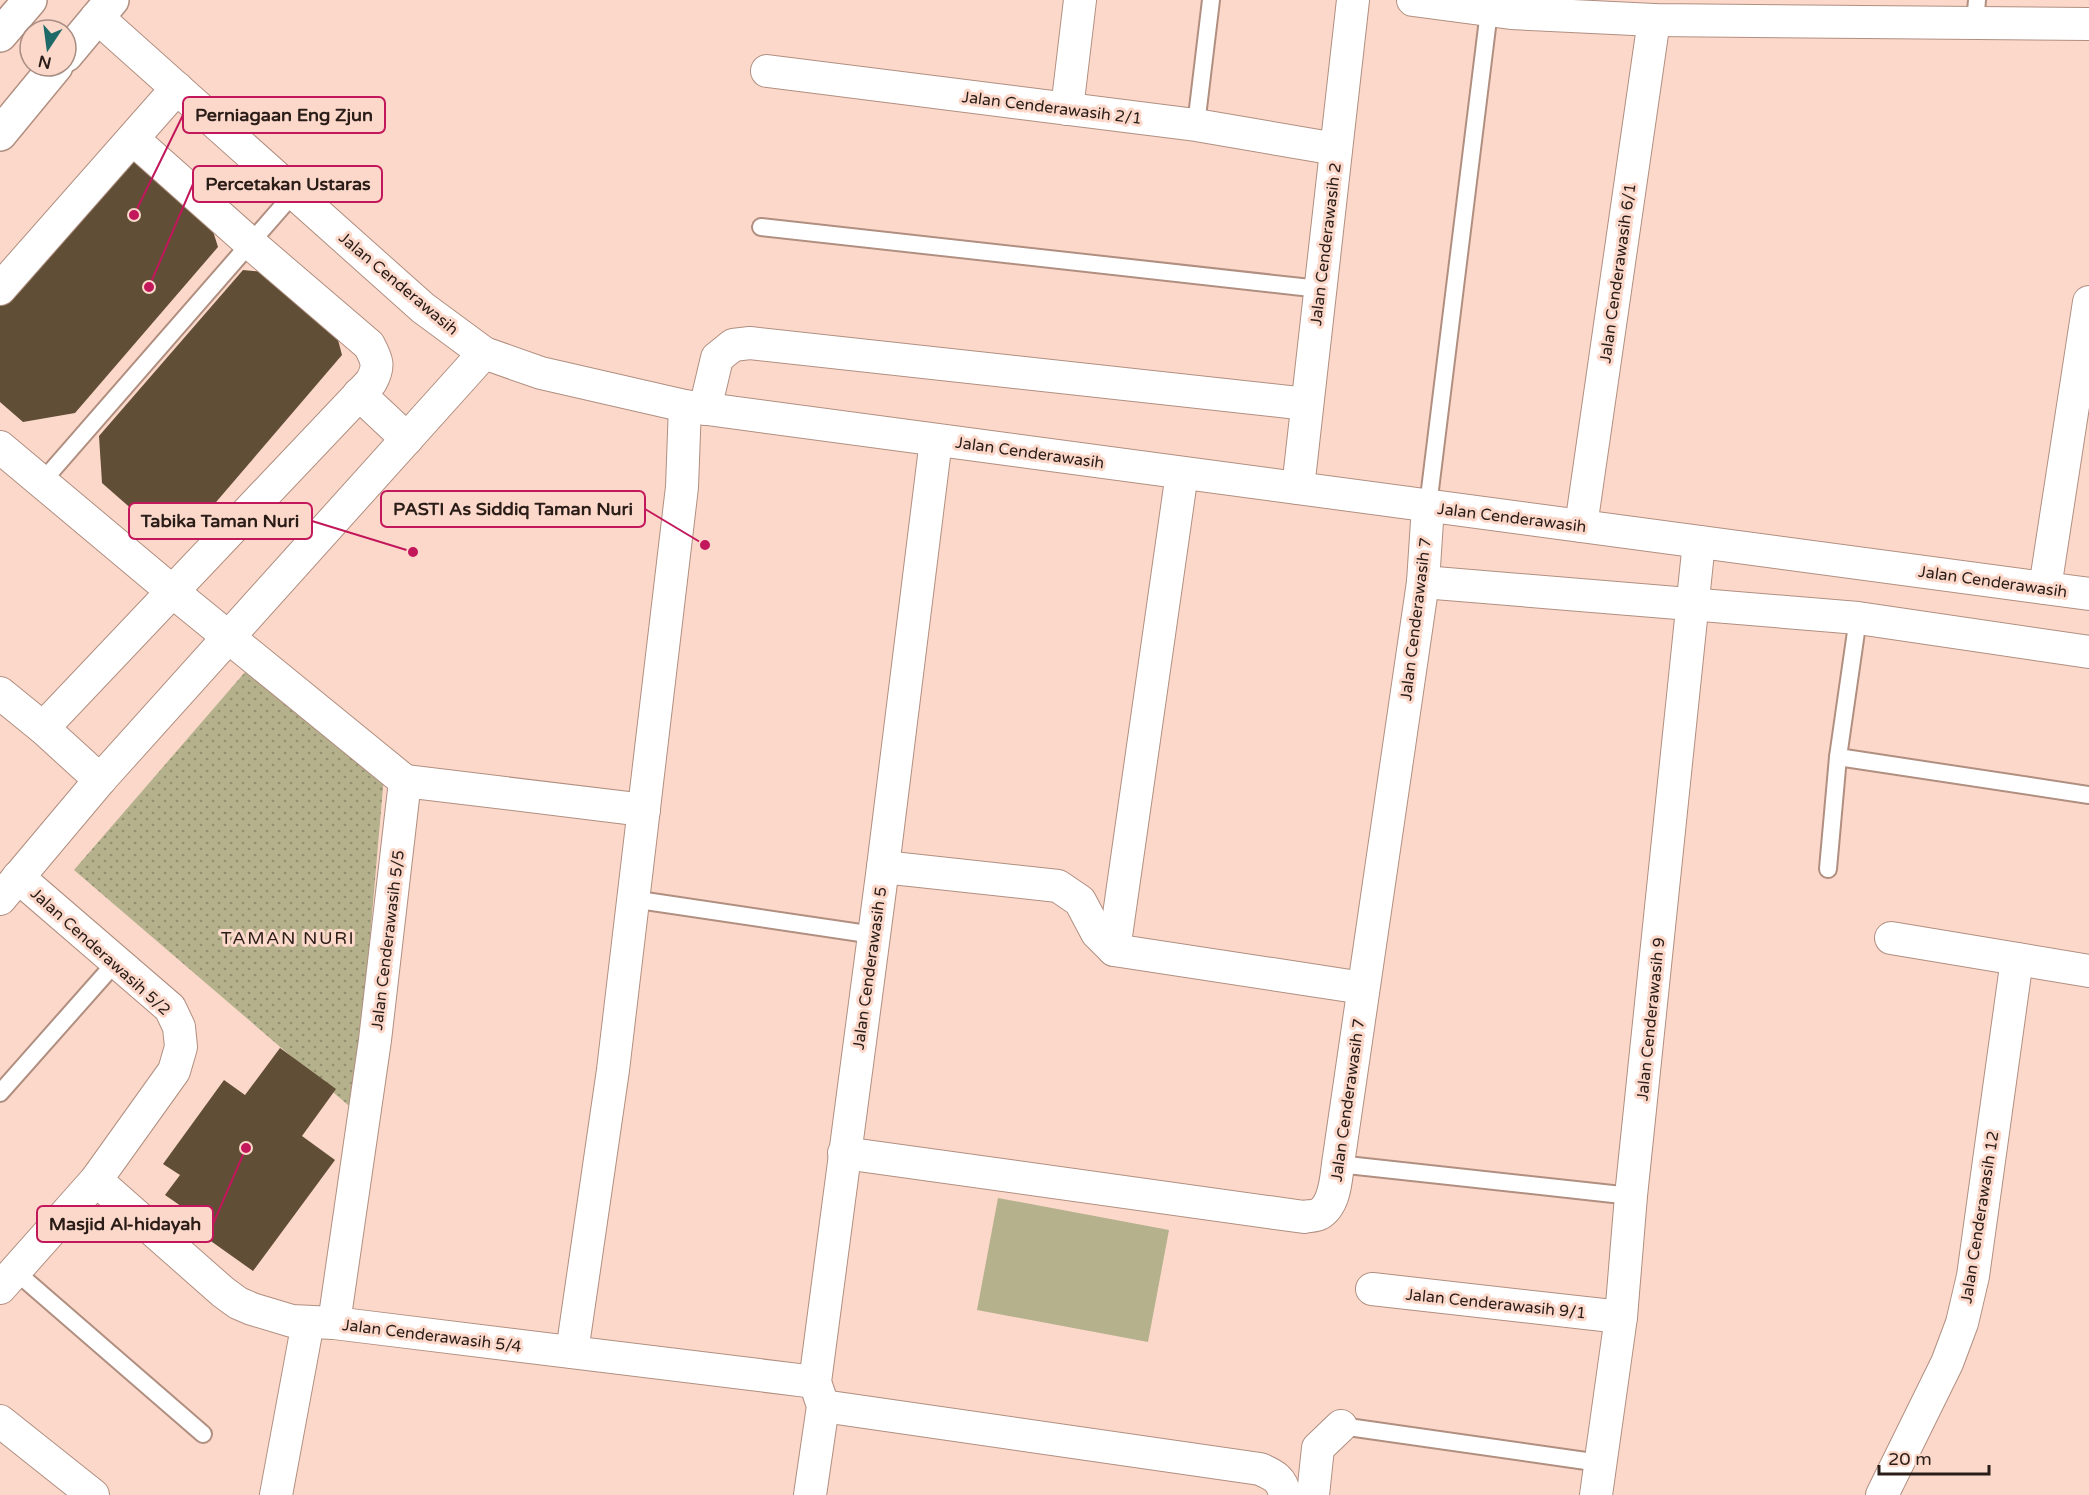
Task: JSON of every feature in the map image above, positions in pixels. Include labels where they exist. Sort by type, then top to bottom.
[{"type":"main road","points":[[0,35],[30,0]]},
{"type":"main road","points":[[78,40],[105,9]]},
{"type":"main road","points":[[0,134],[46,78]]},
{"type":"street","points":[[1067,109],[1080,0]]},
{"type":"street","name":"Jalan Cenderawasih 2","points":[[1298,488],[1353,0]]},
{"type":"street","points":[[1413,0],[1654,20],[1802,11],[1976,12],[2089,24]]},
{"type":"street","name":"Jalan Cenderawasih","points":[[105,9],[177,88],[423,308],[484,353],[540,373],[695,407],[2089,594]]},
{"type":"street","name":"Jalan Cenderawasih 6/1","points":[[1581,526],[1654,20]]},
{"type":"street","name":"Jalan Cenderawasih 2/1","points":[[767,71],[1196,125],[1336,149]]},
{"type":"street","points":[[0,289],[177,88]]},
{"type":"street","points":[[43,728],[371,382],[377,371],[376,358],[369,345],[133,139]]},
{"type":"street","points":[[2045,588],[2089,302]]},
{"type":"street","points":[[572,1352],[613,1070],[682,488],[695,407],[717,358],[733,345],[750,342],[1307,404]]},
{"type":"street","points":[[9,888],[100,780],[484,353]]},
{"type":"street","points":[[359,394],[407,439]]},
{"type":"street","name":"Jalan Cenderawasih 5","points":[[810,1495],[844,1153],[883,867],[936,440]]},
{"type":"street","points":[[0,447],[405,781],[644,810]]},
{"type":"street","points":[[1114,950],[1182,472]]},
{"type":"street","name":"Jalan Cenderawasih 7","points":[[844,1153],[1304,1217],[1319,1215],[1327,1207],[1334,1193],[1423,582],[1428,506]]},
{"type":"street","name":"Jalan Cenderawasih 9","points":[[1596,1495],[1621,1317],[1631,1197],[1699,542]]},
{"type":"street","points":[[1423,582],[1858,618],[2089,652]]},
{"type":"street","points":[[0,693],[43,728],[100,780]]},
{"type":"street","name":"Jalan Cenderawasih 5/5","points":[[276,1495],[321,1323],[375,1040],[405,781]]},
{"type":"street","points":[[883,867],[1059,886],[1080,901],[1097,933],[1114,950],[1363,988]]},
{"type":"street","name":"Jalan Cenderawasih 5/2","points":[[7,1280],[96,1180],[174,1071],[181,1047],[179,1027],[170,1008],[116,962],[9,888]]},
{"type":"street","points":[[1891,938],[2089,971]]},
{"type":"street","name":"Jalan Cenderawasih 12","points":[[1882,1495],[1947,1363],[1962,1323],[1973,1275],[2017,959]]},
{"type":"street","name":"Jalan Cenderawasih 5/4","points":[[96,1180],[223,1292],[238,1303],[272,1316],[572,1352],[1260,1469],[1275,1476],[1283,1485],[1285,1495]]},
{"type":"street","name":"Jalan Cenderawasih 9/1","points":[[1372,1289],[1621,1317]]},
{"type":"street","points":[[0,1421],[93,1495]]},
{"type":"street","points":[[1312,1495],[1318,1448],[1341,1426]]},
{"type":"lane","points":[[1196,125],[1211,0]]},
{"type":"lane","points":[[1428,506],[1504,8]]},
{"type":"lane","points":[[41,483],[294,193]]},
{"type":"lane","points":[[761,227],[1320,289]]},
{"type":"lane","points":[[1828,869],[1838,757],[1858,618]]},
{"type":"lane","points":[[1838,757],[2089,795]]},
{"type":"lane","points":[[632,899],[874,935]]},
{"type":"lane","points":[[0,1094],[116,962]]},
{"type":"lane","points":[[1338,1164],[1631,1197]]},
{"type":"lane","points":[[7,1280],[203,1434]]},
{"type":"lane","points":[[1341,1426],[1600,1463]]},
{"type":"shaded area","points":[[252,664],[384,776],[355,1111],[74,870]]},
{"type":"shaded area","points":[[998,1198],[1169,1230],[1148,1342],[977,1310]]},
{"type":"building","points":[[116,160],[155,166],[206,209],[218,247],[75,413],[23,422],[0,402],[0,294]]},
{"type":"building","points":[[243,270],[283,274],[332,317],[342,355],[199,522],[151,526],[102,483],[99,436]]},
{"type":"building","points":[[280,1048],[336,1089],[302,1136],[335,1160],[253,1271],[184,1222],[191,1213],[165,1195],[180,1175],[163,1164],[224,1080],[245,1095]]},
{"type":"place","name":"Perniagaan Eng Zjun","points":[[134,215]]},
{"type":"place","name":"Percetakan Ustaras","points":[[149,287]]},
{"type":"place","name":"PASTI As Siddiq Taman Nuri","points":[[705,545]]},
{"type":"place","name":"Tabika Taman Nuri","points":[[413,552]]},
{"type":"place","name":"Masjid Al-hidayah","points":[[246,1148]]},
{"type":"district","name":"TAMAN NURI","points":[[288,938]]}]
